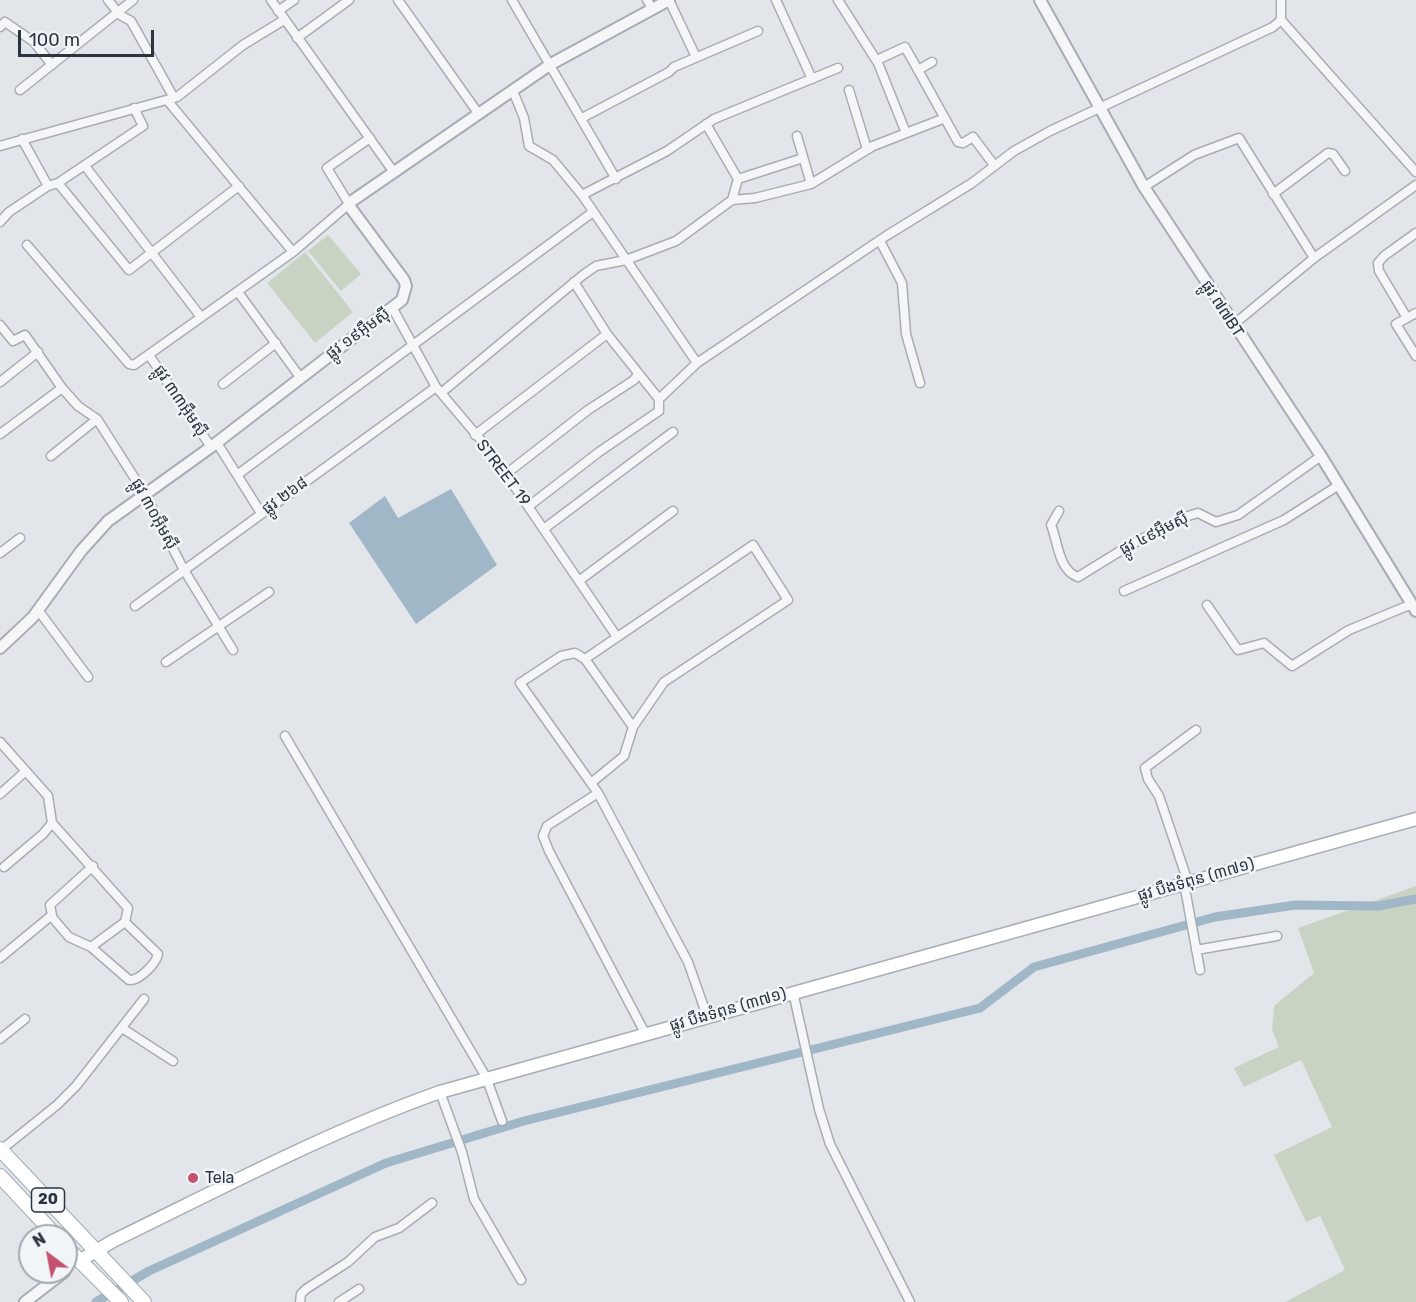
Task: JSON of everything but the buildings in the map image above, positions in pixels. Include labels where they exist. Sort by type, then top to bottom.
[{"type":"main road","name":"ផ្លូវ បឹងទំពុន (៣៧១)","points":[[79,1261],[96,1250],[326,1138],[440,1092],[486,1077],[1416,819]]},
{"type":"main road","name":"20","points":[[0,1150],[110,1265],[139,1299]]},
{"type":"main road","name":"20","points":[[0,1176],[45,1224]]},
{"type":"main road","points":[[79,1261],[97,1276],[121,1302]]},
{"type":"street","points":[[108,0],[117,12],[131,21],[170,99],[293,252]]},
{"type":"street","points":[[20,90],[133,0]]},
{"type":"street","points":[[271,0],[393,171]]},
{"type":"street","points":[[278,11],[294,0]]},
{"type":"street","points":[[297,38],[349,0]]},
{"type":"street","points":[[398,0],[478,113]]},
{"type":"street","points":[[512,0],[616,179]]},
{"type":"street","points":[[27,245],[129,364],[134,364],[293,252],[349,204],[393,171],[550,64],[649,4],[669,0],[696,57]]},
{"type":"street","points":[[776,0],[812,79]]},
{"type":"street","points":[[838,0],[877,60],[906,133]]},
{"type":"street","name":"ផ្លូវ ៧៧BT","points":[[1040,0],[1098,109],[1144,187],[1321,456],[1414,607]]},
{"type":"street","points":[[1281,0],[1281,20],[1416,172]]},
{"type":"street","points":[[0,146],[170,99],[243,45],[284,20]]},
{"type":"street","points":[[659,399],[697,363],[880,241],[972,183],[1023,146],[1281,20]]},
{"type":"street","points":[[0,27],[5,22],[32,40],[52,65]]},
{"type":"street","points":[[582,118],[696,57],[758,31]]},
{"type":"street","points":[[877,60],[905,47],[958,142],[963,143],[973,137],[994,165]]},
{"type":"street","points":[[918,70],[932,62]]},
{"type":"street","points":[[582,195],[667,151],[706,124],[838,68]]},
{"type":"street","points":[[849,90],[867,149]]},
{"type":"street","points":[[513,91],[524,118],[531,149],[553,160],[582,195],[697,363]]},
{"type":"street","points":[[0,222],[9,212],[48,186],[58,183],[85,166],[143,126],[134,108]]},
{"type":"street","points":[[706,124],[738,179],[732,200],[755,198],[811,184],[867,149],[945,118]]},
{"type":"street","points":[[797,136],[811,184]]},
{"type":"street","points":[[349,204],[327,168],[370,138]]},
{"type":"street","points":[[1144,187],[1194,155],[1239,138],[1314,258]]},
{"type":"street","points":[[22,140],[48,181],[48,186]]},
{"type":"street","points":[[1274,194],[1328,153],[1333,154],[1345,171]]},
{"type":"street","points":[[738,179],[803,158]]},
{"type":"street","points":[[85,166],[201,317]]},
{"type":"street","points":[[58,183],[128,269],[238,186]]},
{"type":"street","points":[[1233,325],[1314,258],[1416,184]]},
{"type":"street","name":"ផ្លូវ ២៦៨","points":[[135,606],[261,513],[438,390],[596,266],[626,260],[676,241],[732,200]]},
{"type":"street","name":"ផ្លូវ ១៩អ៊ឹមស៊ី","points":[[0,648],[38,610],[81,551],[103,526],[214,445],[300,376],[393,309],[405,295],[404,280],[349,204]]},
{"type":"street","points":[[237,475],[593,212]]},
{"type":"street","points":[[1407,318],[1378,271],[1378,263],[1416,233]]},
{"type":"street","points":[[880,241],[902,283],[906,334],[920,383]]},
{"type":"street","points":[[528,506],[599,452],[659,411],[659,399],[607,334],[574,282]]},
{"type":"street","points":[[238,292],[300,376]]},
{"type":"street","name":"STREET 19","points":[[393,309],[438,390],[506,474],[545,528],[617,637]]},
{"type":"street","points":[[1416,313],[1396,324],[1416,356]]},
{"type":"street","points":[[0,325],[14,341],[25,335],[38,352],[0,382]]},
{"type":"street","points":[[475,435],[607,334]]},
{"type":"street","points":[[224,384],[276,343]]},
{"type":"street","name":"ផ្លូវ ៣០អ៊ឹមស៊ី","points":[[38,352],[62,388],[78,406],[97,419],[146,496],[184,570],[234,650]]},
{"type":"street","name":"ផ្លូវ ៣៣អ៊ឹមស៊ី","points":[[149,355],[237,475],[261,513]]},
{"type":"street","points":[[506,474],[588,410],[634,380],[638,374]]},
{"type":"street","points":[[0,434],[62,388]]},
{"type":"street","points":[[51,456],[97,419]]},
{"type":"street","points":[[545,528],[673,432]]},
{"type":"street","name":"ផ្លូវ ៤៩អ៊ឹមស៊ី","points":[[1059,511],[1052,525],[1060,556],[1072,574],[1078,577],[1130,545],[1188,516],[1198,513],[1216,522],[1238,515],[1321,456]]},
{"type":"street","points":[[1124,591],[1284,520],[1339,485]]},
{"type":"street","points":[[580,580],[673,511]]},
{"type":"street","points":[[0,553],[20,538]]},
{"type":"street","points":[[585,659],[753,545],[788,600],[664,682],[633,727],[624,756],[591,783]]},
{"type":"street","points":[[166,662],[269,592]]},
{"type":"street","points":[[1207,605],[1238,650],[1264,643],[1292,666],[1348,630],[1414,607]]},
{"type":"street","points":[[38,610],[88,677]]},
{"type":"street","points":[[633,727],[585,659],[575,653],[569,653],[520,683],[598,793],[688,962],[707,1016]]},
{"type":"street","points":[[1196,730],[1145,768],[1148,779],[1159,795],[1186,883],[1200,970]]},
{"type":"street","points":[[285,736],[486,1077],[502,1120]]},
{"type":"street","points":[[0,742],[48,796],[52,823],[93,866],[127,907],[125,922],[91,947]]},
{"type":"street","points":[[0,794],[26,771]]},
{"type":"street","points":[[598,793],[547,826],[543,836],[645,1033]]},
{"type":"street","points":[[4,867],[43,834],[52,823]]},
{"type":"street","points":[[0,958],[51,916],[53,913],[50,905],[93,866]]},
{"type":"street","points":[[51,916],[69,937],[91,947],[129,980],[138,978],[158,954],[125,922]]},
{"type":"street","points":[[1196,950],[1277,936]]},
{"type":"street","points":[[793,992],[819,1109],[830,1144],[910,1302]]},
{"type":"street","points":[[0,1150],[57,1105],[99,1059],[144,999]]},
{"type":"street","points":[[0,1039],[24,1019]]},
{"type":"street","points":[[122,1028],[173,1061]]},
{"type":"street","points":[[440,1092],[462,1152],[474,1199],[521,1280]]},
{"type":"street","points":[[300,1302],[301,1294],[306,1289],[348,1262],[375,1237],[399,1227],[432,1203]]},
{"type":"street","name":"ផ្លូវ បឹងទំពុន (៣៧១)","points":[[25,1302],[48,1284]]},
{"type":"street","points":[[339,1302],[359,1289]]},
{"type":"green space","points":[[328,235],[361,274],[341,291],[308,251]]},
{"type":"green space","points":[[305,252],[353,312],[315,343],[267,283]]},
{"type":"green space","points":[[1416,886],[1416,1302],[1285,1302],[1345,1270],[1320,1216],[1306,1222],[1274,1155],[1332,1127],[1301,1060],[1244,1087],[1234,1068],[1279,1047],[1272,1030],[1274,1006],[1314,973],[1298,928]]},
{"type":"water","points":[[451,489],[497,565],[416,624],[349,523],[385,496],[398,518]]},
{"type":"waterway","points":[[96,1302],[149,1271],[386,1163],[524,1121],[980,1008],[1034,967],[1215,917],[1295,905],[1378,906],[1416,899]]},
{"type":"place","name":"Tela","points":[[193,1178]]}]
